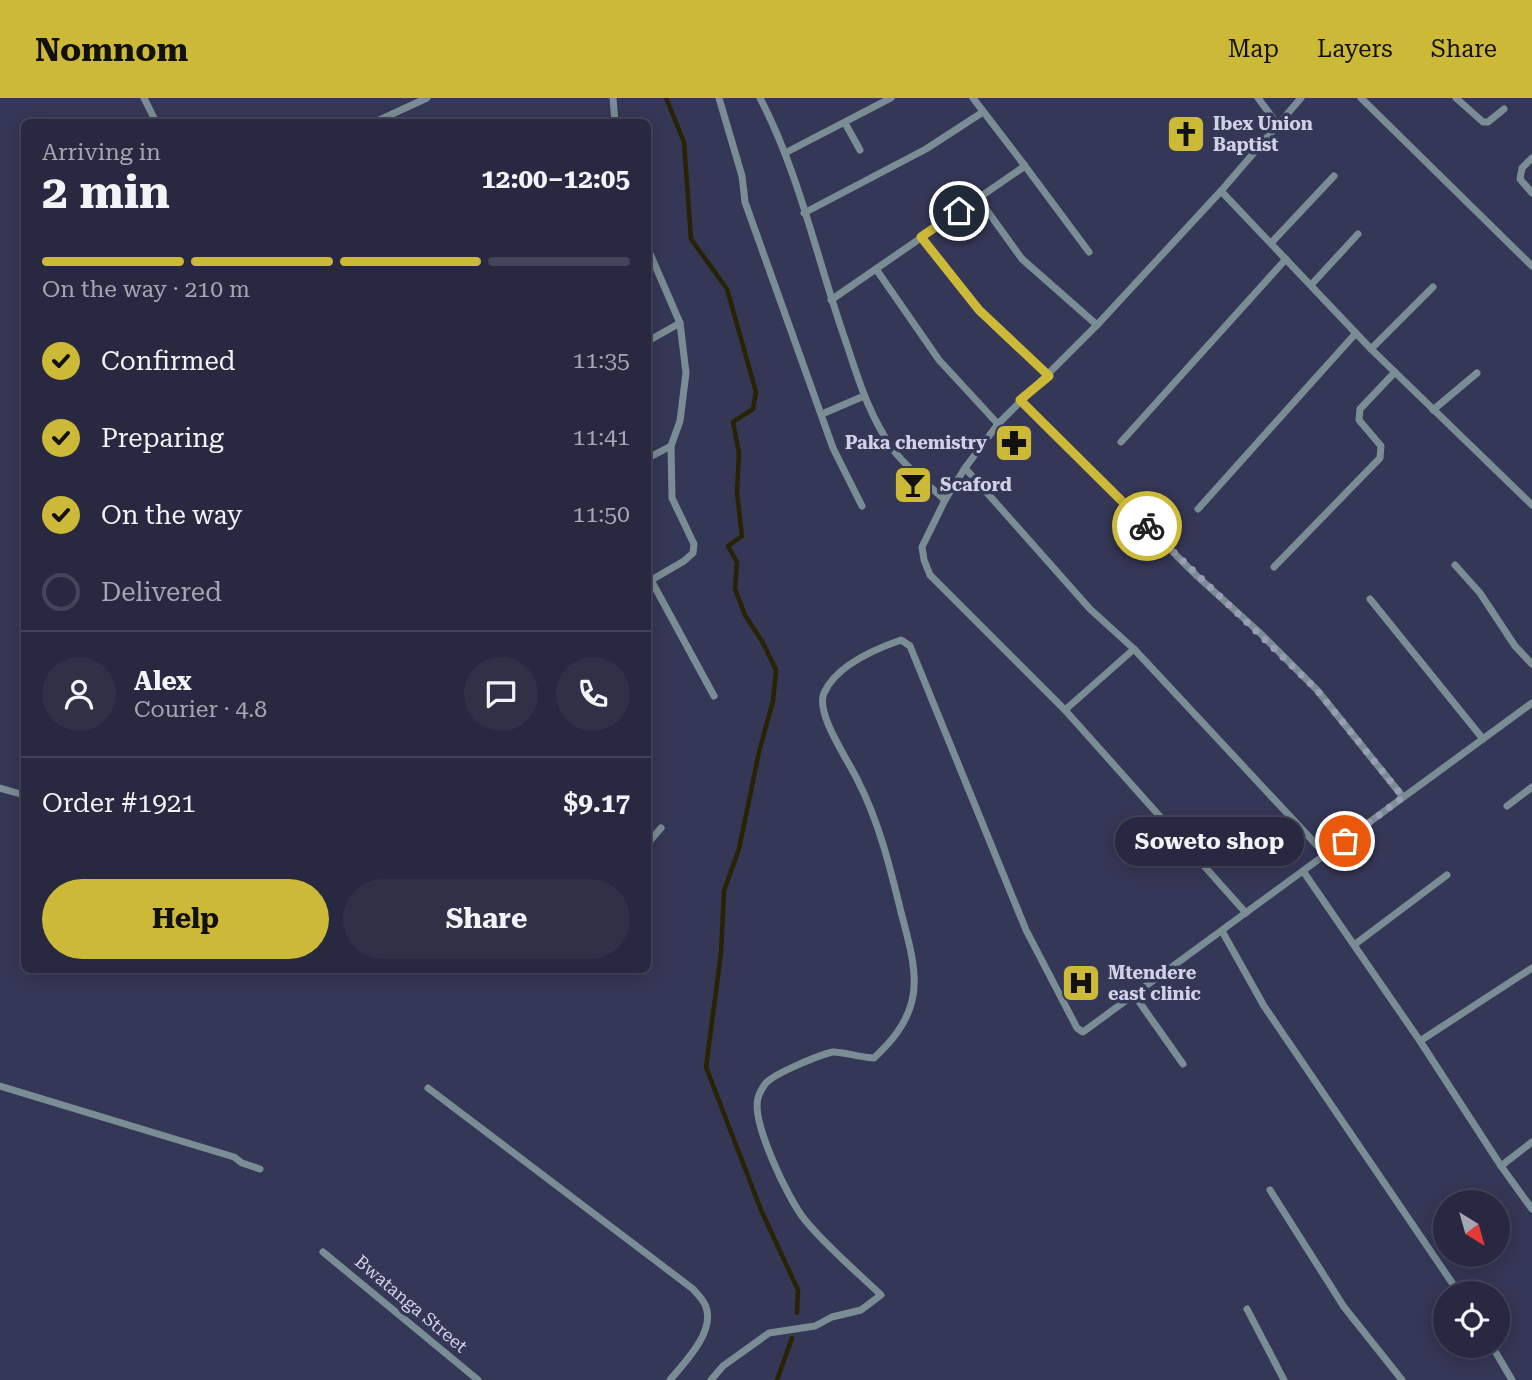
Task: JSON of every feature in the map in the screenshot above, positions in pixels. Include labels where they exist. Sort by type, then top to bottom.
[{"type":"street","points":[[145,98],[155,119]]},
{"type":"street","points":[[382,119],[427,98]]},
{"type":"street","points":[[613,98],[615,119]]},
{"type":"street","points":[[719,98],[742,176],[745,202],[833,448],[862,506]]},
{"type":"street","points":[[760,98],[785,153],[864,396],[896,453],[945,500]]},
{"type":"street","points":[[785,153],[891,98]]},
{"type":"street","points":[[973,98],[1089,252]]},
{"type":"street","points":[[1258,98],[1278,125]]},
{"type":"street","points":[[1246,913],[1065,710],[930,575],[922,547],[945,500],[998,424],[1020,400],[1049,376],[1097,325],[1221,191],[1301,98]]},
{"type":"street","points":[[1361,98],[1532,265]]},
{"type":"street","points":[[1456,98],[1483,122],[1488,122],[1504,109]]},
{"type":"street","points":[[804,213],[926,149],[983,112]]},
{"type":"street","points":[[845,123],[860,150]]},
{"type":"street","points":[[1532,158],[1522,168],[1520,179],[1532,193]]},
{"type":"street","points":[[831,300],[1025,166]]},
{"type":"street","points":[[1271,243],[1334,176]]},
{"type":"street","points":[[1221,191],[1371,349],[1532,505]]},
{"type":"street","points":[[978,198],[1022,259],[1097,325]]},
{"type":"street","points":[[1311,285],[1358,234]]},
{"type":"street","points":[[921,237],[979,310],[1049,376]]},
{"type":"street","points":[[651,256],[680,323],[686,373],[680,421],[671,446],[672,498],[694,544],[693,553],[684,561],[651,580]]},
{"type":"street","points":[[1121,442],[1286,259]]},
{"type":"street","points":[[876,269],[939,360],[998,424]]},
{"type":"street","points":[[1371,349],[1433,287]]},
{"type":"street","points":[[651,339],[680,323]]},
{"type":"street","points":[[1198,509],[1356,333]]},
{"type":"street","points":[[1274,567],[1380,458],[1381,446],[1359,420],[1360,409],[1395,372]]},
{"type":"street","points":[[1433,410],[1477,373]]},
{"type":"street","points":[[822,415],[864,396]]},
{"type":"street","points":[[1020,400],[1197,576],[1317,690],[1403,797]]},
{"type":"street","points":[[651,456],[671,446]]},
{"type":"street","points":[[965,468],[1090,609],[1134,649],[1326,855]]},
{"type":"street","points":[[1455,565],[1480,593],[1515,646],[1532,664]]},
{"type":"street","points":[[651,585],[714,696]]},
{"type":"street","points":[[1370,599],[1483,739]]},
{"type":"street","points":[[710,1380],[723,1366],[769,1333],[815,1326],[832,1317],[861,1310],[881,1295],[807,1222],[794,1205],[774,1162],[759,1117],[757,1099],[766,1083],[805,1062],[835,1052],[858,1058],[874,1058],[896,1038],[912,1002],[911,946],[885,846],[860,783],[824,715],[823,695],[841,671],[901,640],[910,646],[1026,930],[1077,1028],[1083,1031],[1135,996],[1532,703]]},
{"type":"street","points":[[1065,710],[1134,649]]},
{"type":"street","points":[[1507,806],[1532,787]]},
{"type":"street","points":[[0,788],[21,794]]},
{"type":"street","points":[[651,840],[661,828]]},
{"type":"street","points":[[1303,871],[1532,1209]]},
{"type":"street","points":[[1354,945],[1447,875]]},
{"type":"street","points":[[1222,931],[1264,1006],[1451,1281]]},
{"type":"street","points":[[1420,1041],[1532,968]]},
{"type":"street","points":[[1135,996],[1183,1064]]},
{"type":"street","points":[[0,1086],[234,1157],[260,1169]]},
{"type":"street","points":[[428,1087],[693,1289],[706,1306],[708,1323],[698,1344],[670,1380]]},
{"type":"street","points":[[1501,1166],[1532,1142]]},
{"type":"street","points":[[1270,1190],[1344,1307],[1402,1380]]},
{"type":"street","name":"Bwatanga Street","points":[[323,1252],[478,1380]]},
{"type":"street","points":[[1247,1309],[1284,1380]]},
{"type":"street","points":[[1499,1358],[1512,1380]]},
{"type":"waterway","points":[[666,98],[684,142],[691,239],[727,289],[756,392],[753,409],[733,422],[739,453],[737,492],[742,536],[728,546],[737,562],[735,589],[745,615],[776,670],[773,701],[759,752],[739,849],[724,891],[721,953],[706,1067],[761,1210],[798,1290],[797,1313]]},
{"type":"waterway","points":[[777,1380],[792,1338]]},
{"type":"way so far","points":[[1147,526],[1317,690],[1403,797],[1345,841]]},
{"type":"place","name":"Ibex Union Baptist","points":[[1186,134]]},
{"type":"place","name":"Paka chemistry","points":[[1014,443]]},
{"type":"place","name":"Scaford","points":[[913,485]]},
{"type":"place","name":"Soweto shop","points":[[1345,841]]},
{"type":"place","name":"Mtendere east clinic","points":[[1081,983]]},
{"type":"route","points":[[959,211],[921,237],[979,310],[1049,376],[1020,400],[1147,526]]}]
